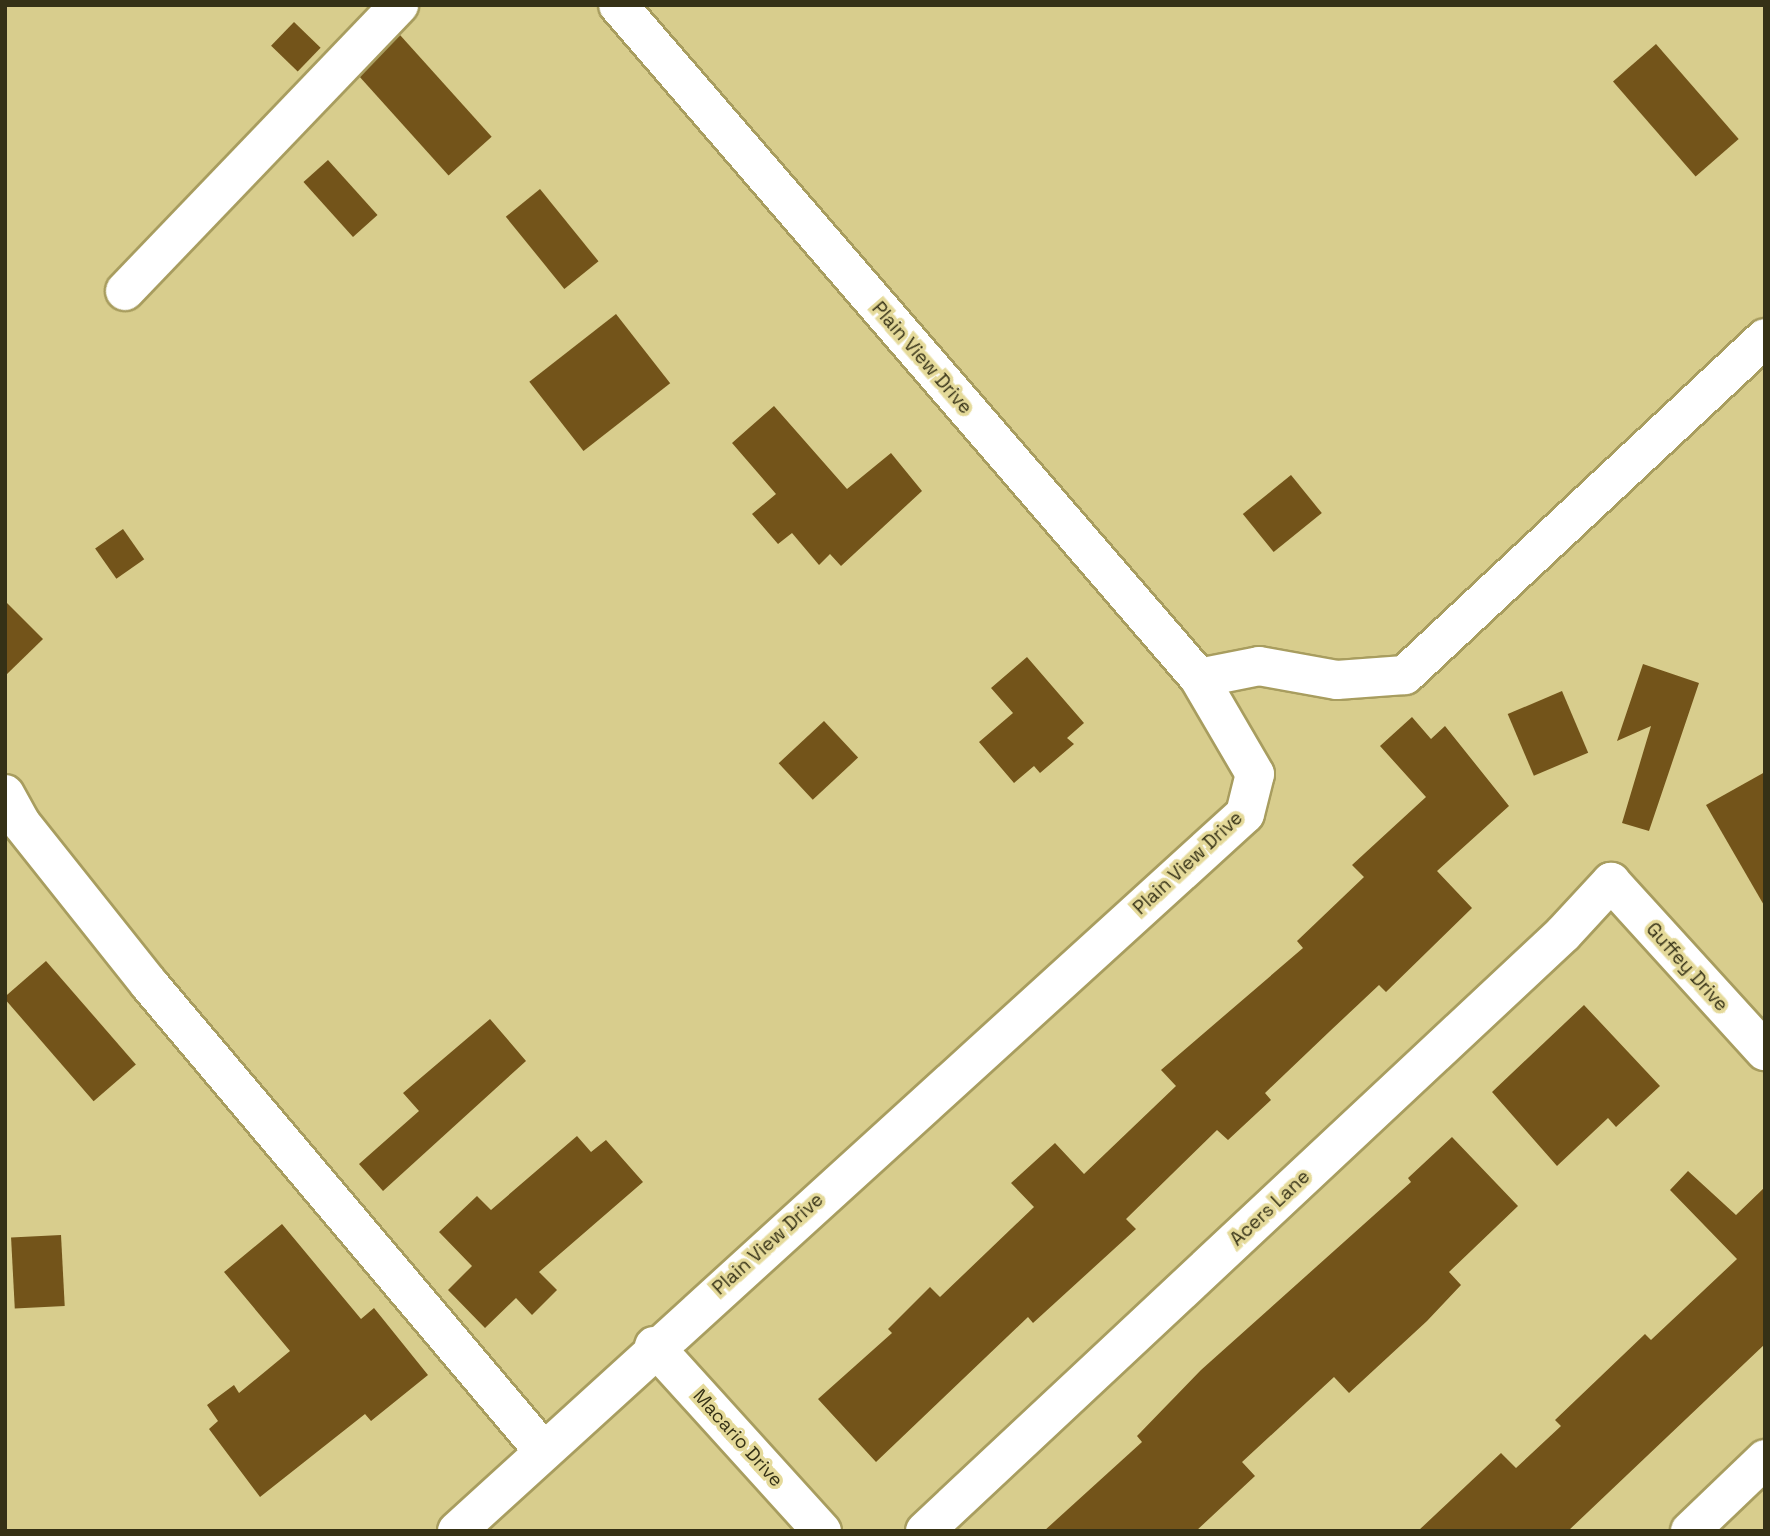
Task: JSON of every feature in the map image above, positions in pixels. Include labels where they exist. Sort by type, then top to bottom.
[{"type":"street","points":[[125,290],[399,5]]},
{"type":"street","name":"Plain View Drive","points":[[457,1531],[541,1448],[1245,814],[1255,774],[1199,678],[618,5]]},
{"type":"street","points":[[1199,678],[1259,666],[1337,680],[1405,676],[1765,338]]},
{"type":"street","points":[[5,794],[21,823],[149,984],[541,1448]]},
{"type":"street","name":"Guffey Drive","points":[[1611,882],[1765,1051]]},
{"type":"street","name":"Acers Lane","points":[[925,1531],[1553,943],[1611,882]]},
{"type":"street","name":"Macario Drive","points":[[654,1346],[822,1531]]},
{"type":"street","points":[[1690,1531],[1765,1459]]},
{"type":"building","points":[[294,22],[321,48],[298,71],[271,46]]},
{"type":"building","points":[[400,35],[492,137],[449,176],[357,74]]},
{"type":"building","points":[[1656,44],[1739,139],[1696,176],[1613,81]]},
{"type":"building","points":[[328,160],[378,215],[353,237],[303,182]]},
{"type":"building","points":[[540,189],[599,261],[564,289],[506,217]]},
{"type":"building","points":[[616,314],[670,383],[583,451],[529,382]]},
{"type":"building","points":[[774,406],[847,489],[891,453],[922,491],[841,566],[830,554],[819,565],[792,533],[778,544],[752,514],[776,494],[732,443]]},
{"type":"building","points":[[1291,475],[1322,513],[1274,552],[1243,514]]},
{"type":"building","points":[[123,529],[144,559],[116,579],[95,549]]},
{"type":"building","points":[[5,601],[43,639],[5,676]]},
{"type":"building","points":[[1027,657],[1084,723],[1067,738],[1074,744],[1040,773],[1034,766],[1014,783],[979,742],[1013,713],[991,688]]},
{"type":"building","points":[[1643,664],[1699,683],[1649,831],[1622,823],[1651,726],[1617,741]]},
{"type":"building","points":[[1562,691],[1588,753],[1534,776],[1508,714]]},
{"type":"building","points":[[1412,717],[1431,739],[1445,726],[1509,806],[1437,871],[1472,908],[1386,992],[1379,985],[1329,1032],[1265,1093],[1271,1100],[1228,1140],[1217,1130],[1126,1219],[1136,1229],[1033,1323],[1028,1317],[876,1462],[818,1399],[892,1333],[888,1329],[930,1287],[940,1297],[1034,1207],[1011,1183],[1055,1143],[1084,1174],[1176,1086],[1161,1070],[1303,948],[1297,941],[1364,877],[1352,865],[1426,797],[1380,746]]},
{"type":"building","points":[[824,721],[858,758],[813,800],[779,763]]},
{"type":"building","points":[[1765,772],[1765,907],[1706,805]]},
{"type":"building","points":[[46,961],[136,1064],[94,1101],[5,999]]},
{"type":"building","points":[[1584,1005],[1660,1086],[1616,1127],[1608,1118],[1557,1166],[1492,1092]]},
{"type":"building","points":[[490,1019],[526,1061],[383,1191],[359,1164],[419,1111],[403,1093]]},
{"type":"building","points":[[577,1136],[591,1152],[606,1140],[643,1182],[539,1272],[557,1290],[532,1315],[516,1298],[485,1328],[448,1290],[472,1266],[439,1232],[477,1196],[491,1210]]},
{"type":"building","points":[[1452,1137],[1518,1206],[1449,1272],[1461,1285],[1427,1321],[1349,1393],[1334,1377],[1242,1462],[1255,1476],[1196,1531],[1044,1531],[1142,1442],[1137,1436],[1201,1370],[1411,1182],[1408,1178]]},
{"type":"building","points":[[1688,1171],[1736,1215],[1765,1187],[1765,1344],[1568,1531],[1418,1531],[1501,1453],[1516,1468],[1561,1426],[1555,1420],[1645,1334],[1651,1340],[1737,1259],[1670,1190]]},
{"type":"building","points":[[282,1224],[361,1319],[374,1308],[428,1375],[371,1421],[365,1414],[260,1497],[209,1429],[218,1421],[207,1405],[234,1385],[239,1393],[290,1351],[224,1272]]},
{"type":"building","points":[[61,1235],[65,1306],[15,1309],[11,1238]]}]
